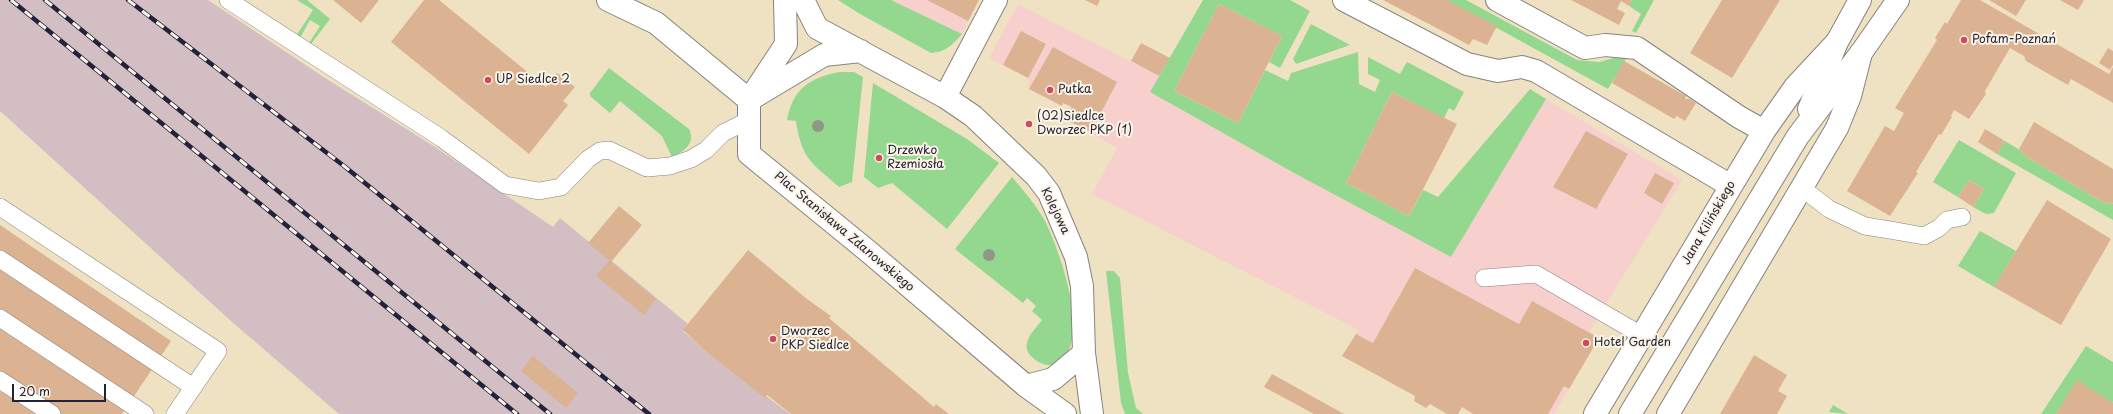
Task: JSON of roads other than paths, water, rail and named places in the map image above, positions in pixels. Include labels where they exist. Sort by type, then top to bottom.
[{"type":"street","points":[[608,0],[656,23],[749,110]]},
{"type":"street","points":[[749,110],[786,44],[785,0]]},
{"type":"street","name":"Kolejowa","points":[[803,0],[817,28],[945,97],[973,116],[1036,176],[1049,193],[1076,257],[1082,286],[1084,353],[1092,414]]},
{"type":"street","points":[[945,97],[996,0]]},
{"type":"street","points":[[1344,0],[1466,64],[1498,71],[1522,67],[1536,71],[1731,186]]},
{"type":"street","points":[[1497,0],[1585,48],[1605,45],[1637,48],[1657,59],[1739,117],[1764,131]]},
{"type":"street","name":"Jana Kilińskiego","points":[[1798,136],[1836,42],[1860,0]]},
{"type":"street","name":"Jana Kilińskiego","points":[[1630,414],[1798,136],[1861,53],[1898,0]]},
{"type":"street","name":"Jana Kilińskiego","points":[[1595,414],[1764,131],[1795,88],[1836,42]]},
{"type":"street","points":[[749,110],[824,55],[861,51]]},
{"type":"street","name":"Jana Kilińskiego","points":[[1668,414],[1838,128],[1850,96],[1861,53]]},
{"type":"street","name":"Plac Stanisława Zdanowskiego","points":[[749,110],[749,154],[875,257],[1026,386],[1065,414]]},
{"type":"street","points":[[1026,386],[1053,379],[1084,353]]},
{"type":"lane","points":[[228,0],[441,138],[505,186],[539,191],[560,186],[588,159],[600,151],[609,150],[647,168],[670,166],[691,159],[706,150],[749,110]]},
{"type":"lane","points":[[1802,188],[1829,209],[1865,226],[1924,236],[1939,228],[1947,220],[1962,217]]},
{"type":"lane","points":[[0,207],[218,351],[175,414]]},
{"type":"lane","points":[[0,258],[193,387]]},
{"type":"lane","points":[[1484,278],[1536,274],[1642,336]]},
{"type":"lane","points":[[0,318],[144,414]]},
{"type":"lane","points":[[0,380],[52,414]]},
{"type":"railway","points":[[11,0],[517,414]]},
{"type":"railway","points":[[45,0],[550,414]]},
{"type":"railway","points":[[128,0],[344,166],[649,414]]},
{"type":"place","name":"Pofam-Poznań","points":[[1964,40]]},
{"type":"place","name":"UP Siedlce 2","points":[[488,80]]},
{"type":"place","name":"Putka","points":[[1050,90]]},
{"type":"place","name":"(02)Siedlce Dworzec PKP (1)","points":[[1029,124]]},
{"type":"place","name":"Drzewko Rzemiosła","points":[[879,158]]},
{"type":"place","name":"Dworzec PKP Siedlce","points":[[773,339]]},
{"type":"place","name":"Hotel Garden","points":[[1586,343]]}]
